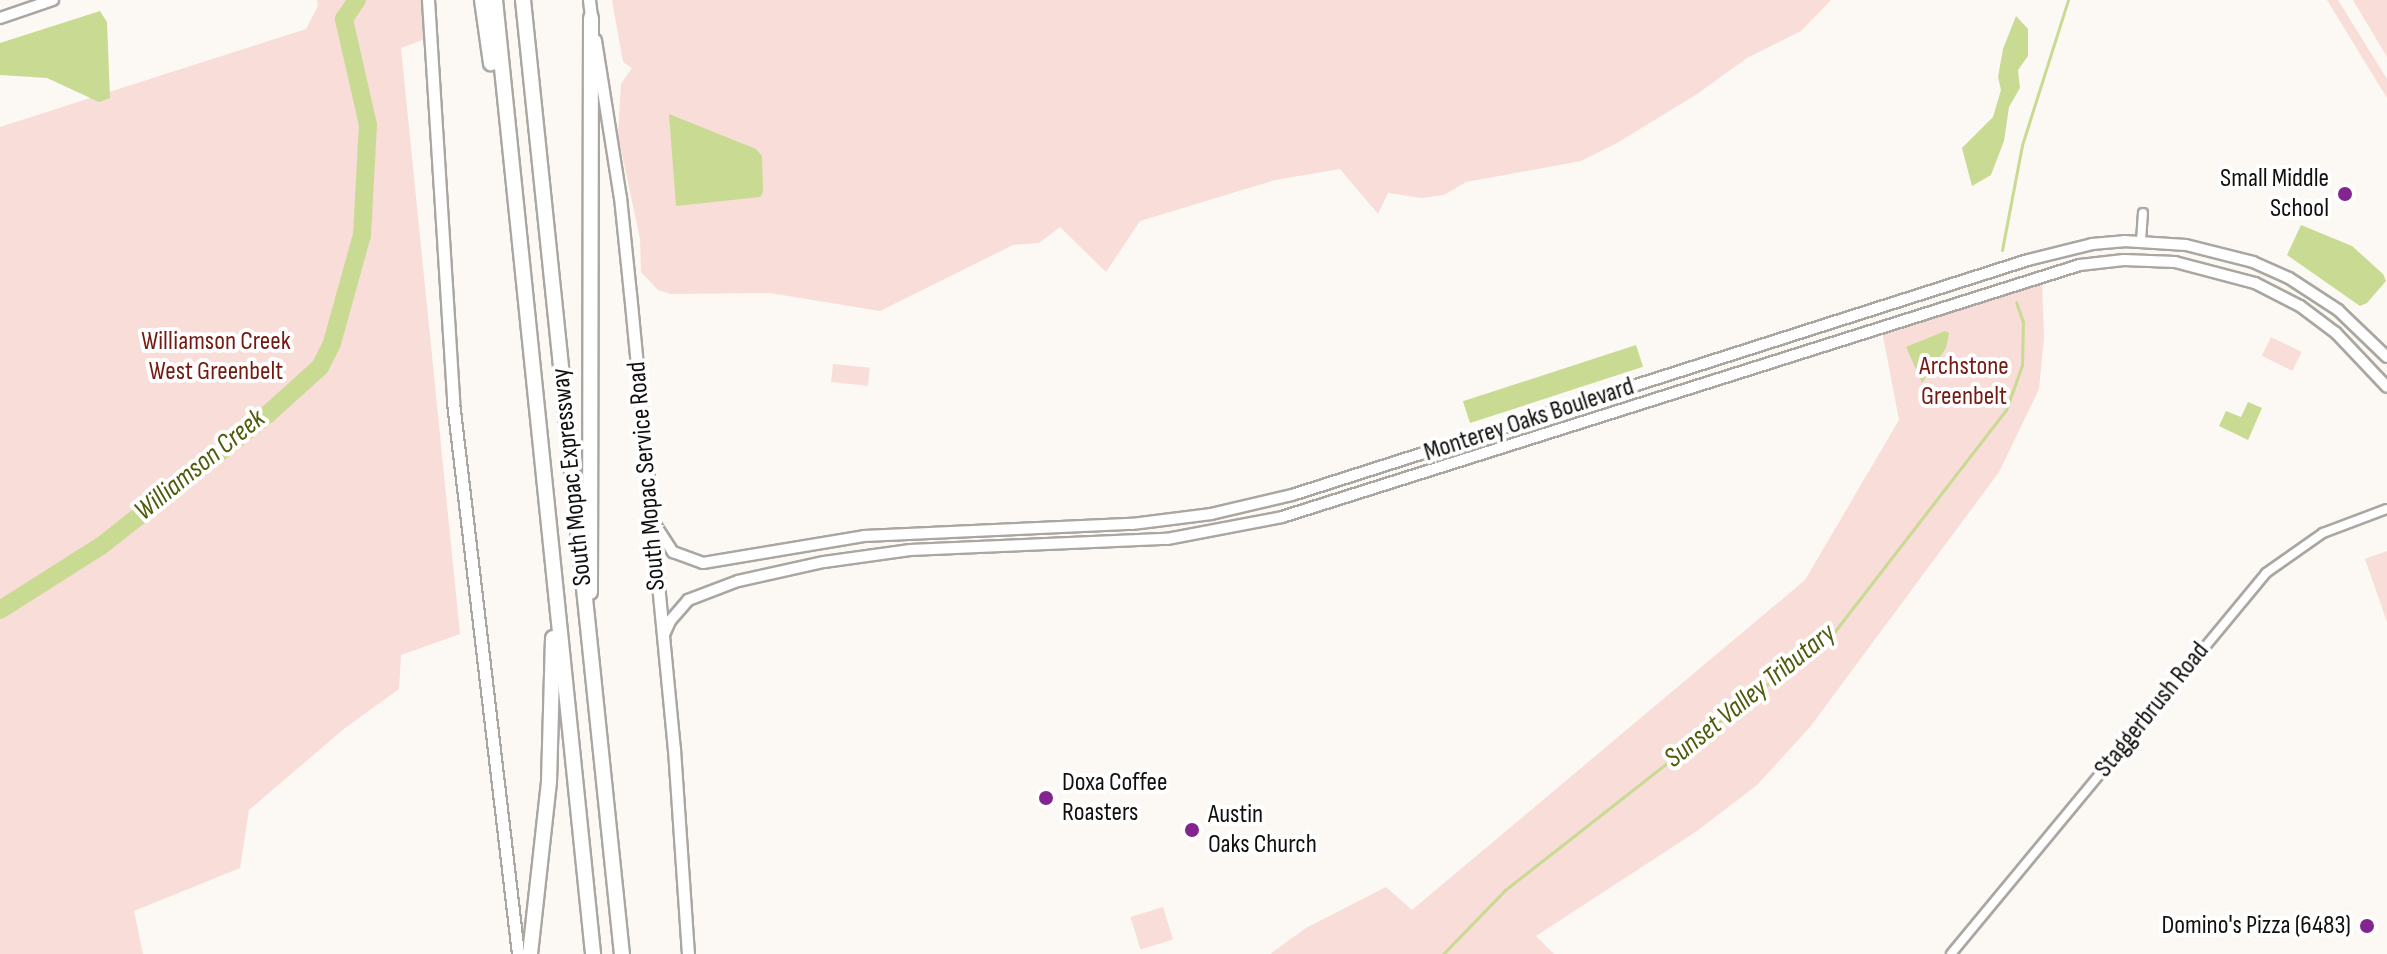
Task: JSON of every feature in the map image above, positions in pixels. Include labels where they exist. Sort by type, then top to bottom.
[{"type":"highway","points":[[482,0],[492,35]]},
{"type":"highway","name":"South Mopac Expressway","points":[[495,0],[492,35],[505,107],[593,954]]},
{"type":"highway","name":"South Mopac Expressway","points":[[523,0],[622,954]]},
{"type":"highway","points":[[587,624],[593,560],[591,18]]},
{"type":"highway","points":[[530,954],[549,782],[550,666],[556,610]]},
{"type":"main road","points":[[428,0],[453,402],[518,954]]},
{"type":"main road","name":"South Mopac Service Road","points":[[589,0],[620,197],[651,515],[688,954]]},
{"type":"street","points":[[0,18],[53,0]]},
{"type":"street","points":[[2141,241],[2143,213]]},
{"type":"street","name":"Monterey Oaks Boulevard","points":[[651,515],[673,552],[703,563],[864,536],[1132,524],[1211,514],[1318,487],[2059,250],[2141,241],[2218,251],[2280,274],[2338,310],[2387,357]]},
{"type":"street","name":"Monterey Oaks Boulevard","points":[[662,639],[670,621],[688,600],[738,581],[795,567],[910,550],[1167,539],[1282,517],[2080,265],[2124,260],[2175,262],[2255,283],[2300,306],[2336,333],[2387,387]]},
{"type":"street","name":"Staggerbrush Road","points":[[1951,954],[2266,573],[2323,533],[2387,509]]},
{"type":"green space","name":"Williamson Creek West Greenbelt","points":[[317,0],[428,0],[430,37],[401,48],[460,634],[401,655],[399,689],[345,728],[249,810],[240,868],[134,911],[143,954],[0,954],[0,127],[306,29],[318,6]]},
{"type":"green space","points":[[612,0],[1831,0],[1801,31],[1747,58],[1697,94],[1617,143],[1581,161],[1466,182],[1444,195],[1422,198],[1388,193],[1378,214],[1340,169],[1275,180],[1140,221],[1106,272],[1060,227],[1039,243],[1013,245],[880,311],[770,293],[670,294],[658,290],[641,272],[640,239],[618,135],[621,84],[632,68],[623,62]]},
{"type":"green space","points":[[2327,0],[2338,0],[2387,79],[2387,98]]},
{"type":"green space","points":[[2353,0],[2387,0],[2387,57]]},
{"type":"green space","name":"Archstone Greenbelt","points":[[2042,281],[2044,337],[2039,389],[1999,472],[1810,727],[1757,785],[1697,831],[1536,936],[1554,954],[1270,954],[1306,928],[1386,887],[1412,910],[1805,580],[1899,420],[1882,331]]},
{"type":"green space","points":[[2271,337],[2302,352],[2292,371],[2262,356]]},
{"type":"green space","points":[[833,364],[870,368],[868,386],[831,382]]},
{"type":"green space","points":[[2387,551],[2387,622],[2365,559]]},
{"type":"green space","points":[[1163,907],[1173,940],[1140,949],[1130,917]]},
{"type":"shaded area","points":[[100,11],[107,22],[110,98],[99,102],[47,78],[0,75],[0,43]]},
{"type":"shaded area","points":[[2016,16],[2028,29],[2028,56],[2018,70],[2020,88],[2009,107],[2004,141],[1991,175],[1972,186],[1962,148],[1993,117],[2001,90],[1998,77],[2003,49]]},
{"type":"shaded area","points":[[669,114],[756,149],[762,156],[763,192],[760,197],[676,206]]},
{"type":"shaded area","points":[[2301,225],[2352,246],[2383,274],[2386,281],[2367,303],[2360,306],[2287,255]]},
{"type":"shaded area","points":[[1945,331],[1949,333],[1946,348],[1922,383],[1906,347]]},
{"type":"shaded area","points":[[1636,345],[1643,367],[1470,423],[1463,401]]},
{"type":"shaded area","points":[[2248,402],[2262,408],[2248,440],[2219,426],[2226,411],[2241,417]]},
{"type":"waterway","name":"Williamson Creek","points":[[0,610],[101,546],[268,414],[320,367],[332,343],[362,235],[368,125],[344,19],[357,0]]},
{"type":"waterway","name":"Sunset Valley Tributary","points":[[2002,250],[2022,145],[2068,0]]},
{"type":"waterway","name":"Sunset Valley Tributary","points":[[1443,954],[1505,890],[1835,631],[2006,410],[2022,365],[2023,322],[2016,302]]},
{"type":"place","name":"Small Middle School","points":[[2345,194]]},
{"type":"place","name":"Doxa Coffee Roasters","points":[[1046,798]]},
{"type":"place","name":"Austin Oaks Church","points":[[1192,830]]},
{"type":"place","name":"Domino's Pizza (6483)","points":[[2367,926]]}]
